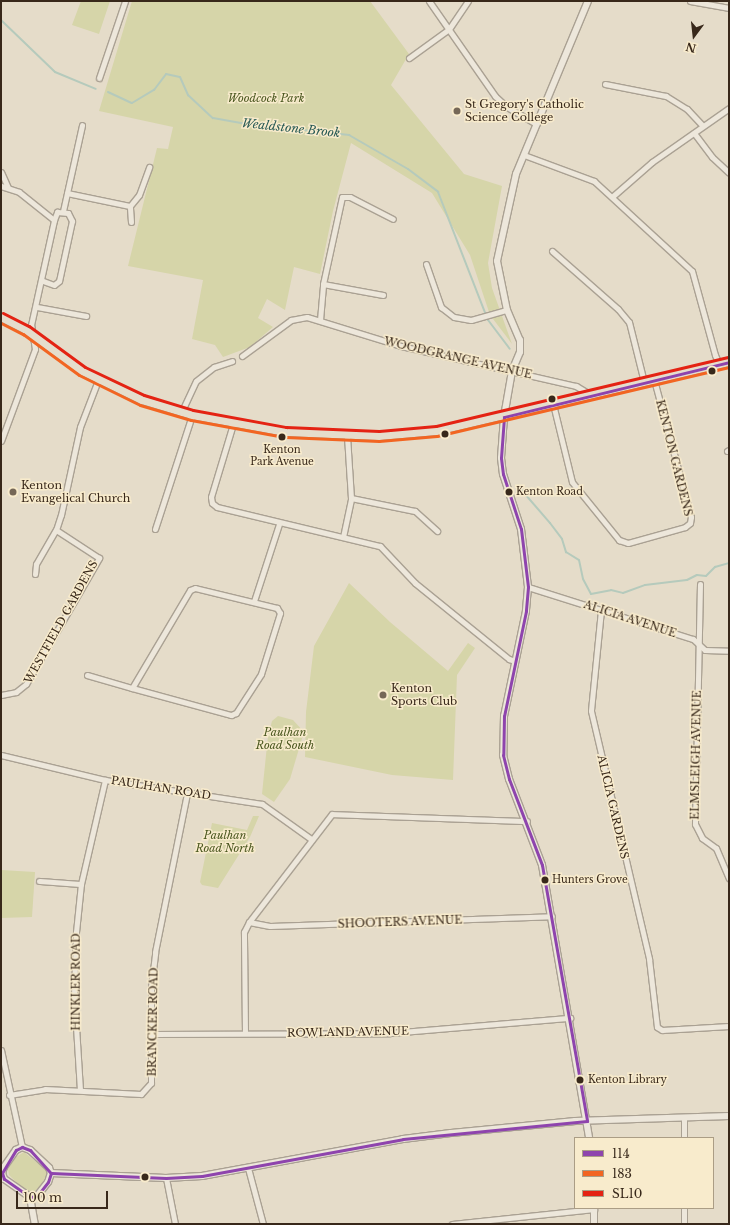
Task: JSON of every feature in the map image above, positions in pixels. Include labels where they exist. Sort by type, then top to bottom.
[{"type":"main road","points":[[1,317],[31,334],[54,352],[98,380],[142,400],[181,413],[233,424],[285,432],[347,436],[430,432],[504,417],[729,362]]},
{"type":"street","points":[[99,78],[125,1]]},
{"type":"street","points":[[429,1],[495,96],[507,107],[537,124]]},
{"type":"street","points":[[409,58],[449,29],[468,1]]},
{"type":"street","points":[[588,1],[524,155],[510,195],[498,250],[500,285],[507,310],[520,340],[520,352],[512,371],[504,417],[501,458],[503,474],[521,529],[528,587],[526,611],[504,716],[503,755],[509,779],[542,865],[570,1018],[589,1137]]},
{"type":"street","points":[[690,1],[729,8]]},
{"type":"street","points":[[606,84],[666,96],[687,109],[702,126]]},
{"type":"street","points":[[613,196],[652,162],[729,108]]},
{"type":"street","points":[[1,440],[35,349],[31,334],[43,281],[54,220],[60,212],[67,193],[82,125]]},
{"type":"street","points":[[694,133],[712,157],[729,173]]},
{"type":"street","points":[[524,155],[594,181],[613,196],[692,271],[715,355],[719,364]]},
{"type":"street","points":[[131,222],[130,206],[139,196],[149,167]]},
{"type":"street","points":[[1,172],[8,188]]},
{"type":"street","points":[[1,186],[19,192],[54,220]]},
{"type":"street","points":[[67,193],[130,206]]},
{"type":"street","points":[[320,320],[323,284],[342,197],[350,197],[393,219]]},
{"type":"street","points":[[43,281],[54,285],[59,281],[72,221],[68,213],[60,212],[46,214]]},
{"type":"street","points":[[552,251],[618,309],[629,322],[644,382]]},
{"type":"street","points":[[426,264],[439,302],[446,312],[464,320],[484,317],[507,310]]},
{"type":"street","points":[[323,284],[383,296]]},
{"type":"street","points":[[37,307],[86,316]]},
{"type":"street","name":"WOODGRANGE AVENUE","points":[[242,356],[296,317],[320,320],[401,346],[576,386],[591,395]]},
{"type":"street","points":[[181,413],[196,381],[214,367],[232,360]]},
{"type":"street","points":[[35,574],[36,564],[56,530],[80,427],[98,380]]},
{"type":"street","name":"KENTON GARDENS","points":[[553,404],[572,482],[619,540],[628,543],[685,527],[690,523],[691,517],[654,380]]},
{"type":"street","points":[[155,529],[192,415]]},
{"type":"street","points":[[233,424],[211,497],[212,503],[217,507],[279,524],[380,546],[415,583],[509,658],[516,661]]},
{"type":"street","points":[[343,537],[351,498],[347,436]]},
{"type":"street","points":[[351,498],[415,511],[437,531]]},
{"type":"street","points":[[254,601],[279,524]]},
{"type":"street","name":"WESTFIELD GARDENS","points":[[1,695],[16,692],[26,684],[99,558],[56,530]]},
{"type":"street","name":"ELMSLEIGH AVENUE","points":[[700,584],[695,824],[702,838],[716,848],[729,878]]},
{"type":"street","name":"ALICIA AVENUE","points":[[528,587],[693,639],[705,650],[729,651]]},
{"type":"street","points":[[87,675],[132,688],[231,715],[236,713],[261,674],[280,612],[277,608],[254,601],[195,588],[190,590],[132,688]]},
{"type":"street","name":"ALICIA GARDENS","points":[[601,610],[591,711],[649,959],[657,1027],[662,1030],[729,1026]]},
{"type":"street","name":"PAULHAN ROAD","points":[[1,755],[105,780],[262,804],[311,839]]},
{"type":"street","name":"HINKLER ROAD","points":[[80,1090],[74,958],[81,884],[105,780]]},
{"type":"street","name":"BRANCKER ROAD","points":[[9,1095],[45,1089],[141,1094],[147,1090],[151,1083],[151,987],[159,924],[187,793]]},
{"type":"street","points":[[245,1033],[244,932],[249,922],[311,839],[332,814],[526,821]]},
{"type":"street","points":[[39,881],[81,884]]},
{"type":"street","name":"SHOOTERS AVENUE","points":[[249,922],[270,926],[552,916]]},
{"type":"street","name":"ROWLAND AVENUE","points":[[151,1034],[390,1033],[570,1018]]},
{"type":"street","points":[[1,1050],[4,1083],[9,1095],[22,1147]]},
{"type":"street","points":[[51,1173],[166,1178],[202,1176],[403,1139],[587,1120],[729,1116]]},
{"type":"street","points":[[684,1117],[684,1137]]},
{"type":"street","points":[[22,1147],[30,1150],[49,1168],[51,1173]]},
{"type":"street","points":[[22,1147],[12,1156],[2,1173],[4,1179],[30,1197],[35,1224]]},
{"type":"street","points":[[248,1168],[263,1224]]},
{"type":"street","points":[[30,1197],[40,1191],[51,1173]]},
{"type":"street","points":[[166,1178],[175,1224]]},
{"type":"street","points":[[452,1224],[585,1209]]},
{"type":"street","points":[[594,1209],[594,1224]]},
{"type":"street","points":[[684,1209],[684,1224]]},
{"type":"green space","points":[[81,1],[110,1],[99,34],[72,25]]},
{"type":"green space","name":"Woodcock Park","points":[[132,1],[370,1],[409,54],[391,85],[464,174],[502,186],[488,263],[492,288],[512,344],[490,315],[470,255],[432,193],[351,143],[333,211],[320,274],[294,267],[285,310],[267,299],[258,318],[273,327],[250,347],[223,357],[215,345],[192,339],[203,280],[128,266],[157,148],[168,149],[173,127],[99,111]]},
{"type":"green space","name":"Kenton Sports Club","points":[[349,583],[390,622],[448,671],[468,643],[475,648],[457,675],[453,780],[392,775],[305,757],[306,712],[314,646]]},
{"type":"green space","name":"Paulhan Road South","points":[[278,716],[293,720],[304,732],[290,779],[274,802],[262,794],[268,736],[272,721]]},
{"type":"green space","name":"Paulhan Road North","points":[[253,816],[259,816],[250,837],[218,888],[202,885],[200,882],[212,823],[247,830]]},
{"type":"green space","points":[[1,870],[35,872],[32,917],[1,918]]},
{"type":"green space","points":[[24,1152],[46,1170],[46,1176],[41,1185],[34,1192],[25,1191],[9,1175],[8,1169],[16,1157]]},
{"type":"waterway","name":"Wealdstone Brook","points":[[1,20],[55,72],[96,89]]},
{"type":"waterway","name":"Wealdstone Brook","points":[[108,92],[132,103],[154,90],[166,74],[180,77],[188,95],[213,118],[246,124],[349,135],[408,169],[438,192],[488,320],[510,349]]},
{"type":"waterway","name":"Wealdstone Brook","points":[[518,486],[562,539],[566,552],[579,560],[583,579],[591,594],[611,590],[623,593],[645,585],[687,580],[697,575],[706,576],[715,567],[729,563]]},
{"type":"transit line","name":"SL10","points":[[3,313],[29,326],[85,367],[144,395],[193,410],[286,427],[379,431],[436,426],[728,357]]},
{"type":"transit line","name":"183","points":[[1,323],[23,334],[79,375],[140,405],[191,420],[285,437],[379,441],[437,436],[729,367]]},
{"type":"transit line","name":"114","points":[[504,417],[729,362]]},
{"type":"transit line","name":"114","points":[[504,417],[501,458],[503,474],[521,529],[528,587],[526,611],[504,716],[503,755],[509,779],[542,865],[587,1121]]},
{"type":"transit line","name":"114","points":[[51,1173],[166,1178],[202,1176],[403,1139],[587,1121]]},
{"type":"transit line","name":"114","points":[[22,1147],[30,1150],[51,1173],[48,1182],[37,1196],[30,1197],[4,1179],[2,1173],[16,1150],[22,1147]]},
{"type":"place","name":"St Gregory's Catholic Science College","points":[[457,111]]},
{"type":"place","name":"Kenton Park Avenue","points":[[282,437]]},
{"type":"place","name":"Kenton Evangelical Church","points":[[13,492]]},
{"type":"place","name":"Kenton Road","points":[[509,492]]},
{"type":"place","name":"Kenton Sports Club","points":[[383,695]]},
{"type":"place","name":"Hunters Grove","points":[[545,880]]},
{"type":"place","name":"Kenton Library","points":[[580,1080]]}]
